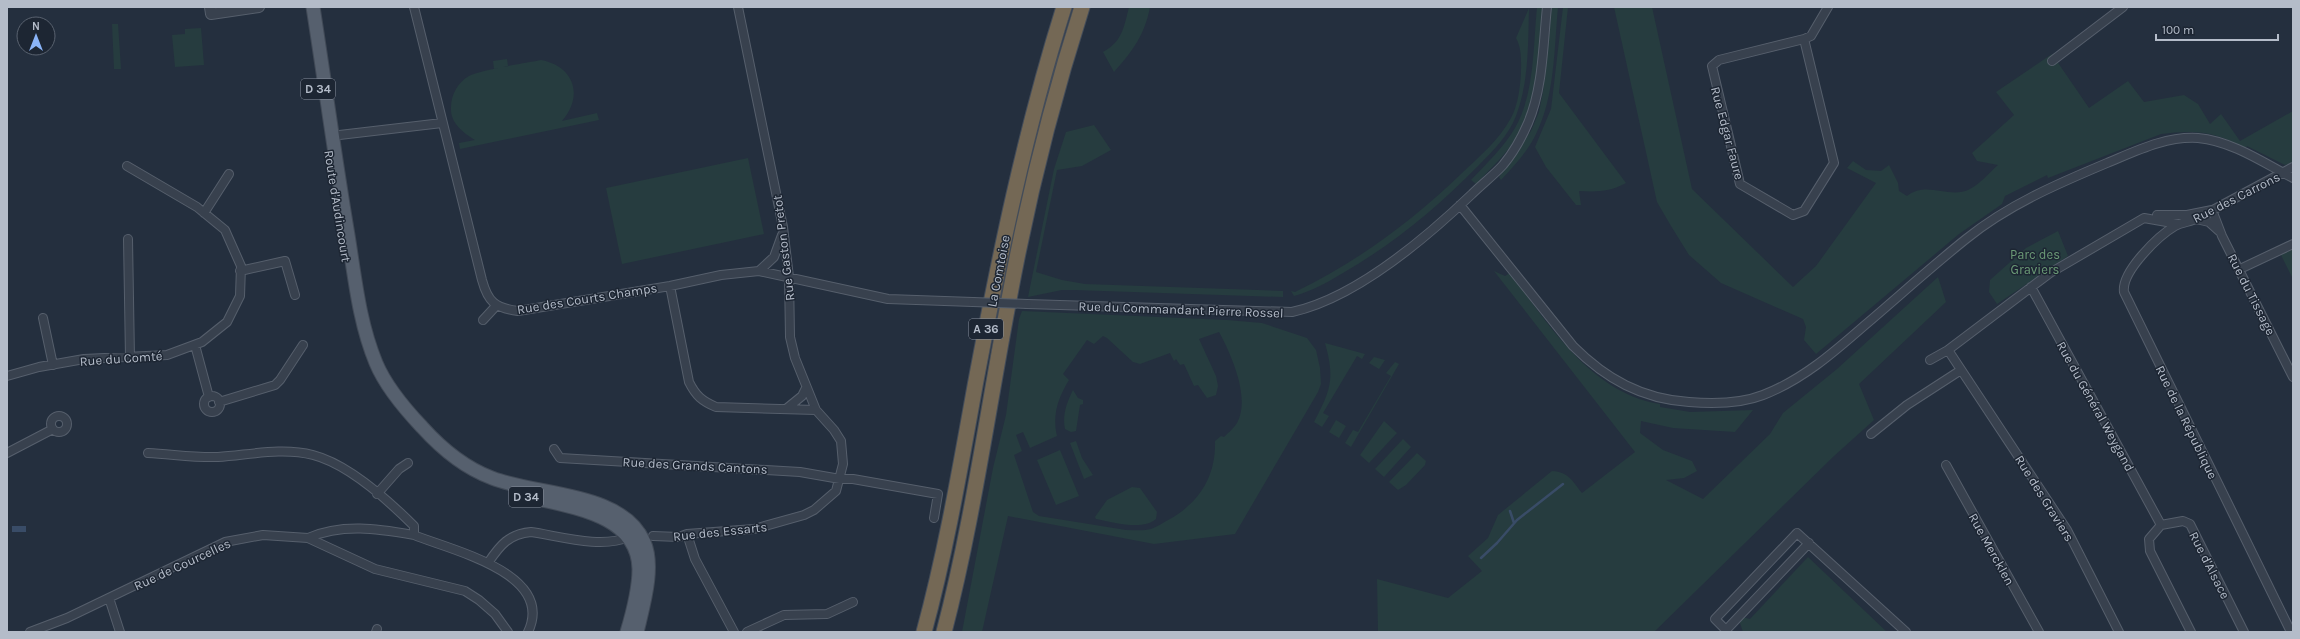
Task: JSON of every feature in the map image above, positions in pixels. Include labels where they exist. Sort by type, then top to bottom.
[{"type":"highway","name":"La Comtoise","points":[[924,632],[947,535],[1008,218],[1030,124],[1064,7]]},
{"type":"highway","name":"La Comtoise","points":[[944,632],[966,538],[1005,320],[1025,220],[1048,125],[1082,7]]},
{"type":"main road","name":"Route d'Audincourt","points":[[304,7],[359,335],[366,358],[393,398]]},
{"type":"main road","name":"Route d'Audincourt","points":[[313,7],[327,96],[331,136],[366,337],[377,365],[393,398]]},
{"type":"main road","name":"D 34","points":[[393,398],[415,432],[460,471],[488,486],[590,512],[608,519],[628,537],[638,560],[639,568],[634,610],[627,632]]},
{"type":"main road","name":"D 34","points":[[393,398],[440,445],[463,464],[491,478],[518,486],[604,506],[622,514],[634,526],[644,541],[647,554],[647,583],[637,632]]},
{"type":"street","points":[[210,7],[211,14],[259,7]]},
{"type":"street","points":[[414,7],[482,280],[486,293],[496,306],[482,320]]},
{"type":"street","name":"Rue Gaston Pretot","points":[[738,7],[783,226],[789,277],[790,336],[795,358],[816,410],[834,430],[841,441],[844,454],[840,479]]},
{"type":"street","name":"Rue du Commandant Pierre Rossel","points":[[789,277],[888,299],[1233,312],[1298,311],[1309,308],[1346,291],[1380,270],[1431,232],[1503,164],[1528,123],[1534,105],[1541,65],[1547,7]]},
{"type":"street","points":[[1804,39],[1810,36],[1828,7]]},
{"type":"street","points":[[2052,61],[2123,7]]},
{"type":"street","name":"Rue Edgar Faure","points":[[1804,39],[1834,163],[1804,211],[1793,215],[1740,184],[1712,66],[1719,60],[1804,39]]},
{"type":"street","points":[[331,136],[442,123]]},
{"type":"street","points":[[1460,205],[1573,346],[1593,366],[1613,380],[1643,394],[1669,401],[1709,404],[1737,401],[1762,395],[1802,377],[1842,345],[1967,238],[2010,208],[2052,186],[2152,144],[2178,138],[2218,141],[2293,178]]},
{"type":"street","name":"Rue du Comté","points":[[7,376],[84,359],[130,358],[167,355],[202,342],[227,322],[240,296],[240,271],[237,256],[225,230],[204,213],[127,166]]},
{"type":"street","name":"Rue des Carrons","points":[[2178,224],[2196,219],[2293,167]]},
{"type":"street","points":[[204,213],[229,174]]},
{"type":"street","points":[[1930,360],[1948,350],[2050,273],[2144,218],[2154,214],[2173,217],[2212,210]]},
{"type":"street","name":"Rue du Tissage","points":[[2212,210],[2222,236],[2240,269],[2293,377]]},
{"type":"street","points":[[2153,243],[2165,222],[2173,217]]},
{"type":"street","points":[[2144,218],[2178,224]]},
{"type":"street","points":[[2196,219],[2209,222],[2222,236]]},
{"type":"street","name":"Rue de la République","points":[[2178,224],[2153,243],[2126,277],[2123,285],[2124,292],[2291,632]]},
{"type":"street","points":[[759,271],[774,257],[781,239],[783,226]]},
{"type":"street","points":[[128,239],[130,358]]},
{"type":"street","points":[[2240,269],[2293,244]]},
{"type":"street","points":[[240,271],[285,261],[295,295]]},
{"type":"street","name":"Rue des Courts Champs","points":[[496,306],[518,311],[670,286],[722,274],[759,271],[789,277]]},
{"type":"street","points":[[670,286],[689,382],[695,394],[702,401],[716,407],[816,410]]},
{"type":"street","name":"Rue du Général Weygand","points":[[2030,287],[2161,525]]},
{"type":"street","points":[[43,318],[53,365]]},
{"type":"street","points":[[195,344],[209,397]]},
{"type":"street","points":[[219,402],[275,385],[280,380],[302,345]]},
{"type":"street","name":"Rue des Graviers","points":[[1948,350],[2067,530],[2119,632]]},
{"type":"street","points":[[1871,434],[1907,405],[1961,370]]},
{"type":"street","points":[[786,409],[802,396],[806,388]]},
{"type":"street","points":[[209,397],[216,397],[219,402],[217,410],[208,411],[204,404],[209,397]]},
{"type":"street","points":[[7,452],[53,429]]},
{"type":"street","name":"Rue des Grands Cantons","points":[[554,449],[560,458],[781,470],[840,479]]},
{"type":"street","points":[[148,453],[216,457],[280,451],[312,455],[327,460],[361,481],[414,526],[414,536]]},
{"type":"street","points":[[377,494],[399,469],[408,463]]},
{"type":"street","name":"Rue Mercklen","points":[[1946,465],[2039,632]]},
{"type":"street","points":[[840,479],[853,479],[938,494],[934,518]]},
{"type":"street","name":"Rue des Essarts","points":[[653,536],[678,537],[687,534],[754,529],[804,515],[829,499],[836,491],[840,479]]},
{"type":"street","name":"Rue d'Alsace","points":[[2161,525],[2183,521],[2190,524],[2244,632]]},
{"type":"street","points":[[2161,525],[2149,539],[2150,551],[2191,632]]},
{"type":"street","points":[[308,538],[356,527],[371,528],[414,536],[488,563],[512,577],[528,596],[531,606],[531,621],[528,632]]},
{"type":"street","points":[[488,563],[508,538],[520,533],[531,532],[605,543],[628,537]]},
{"type":"street","points":[[1809,543],[1726,630],[1715,619],[1797,533],[1809,543],[1906,632]]},
{"type":"street","points":[[687,534],[695,559],[734,632]]},
{"type":"street","name":"Rue de Courcelles","points":[[30,632],[67,618],[225,542],[263,535],[308,538],[375,569],[465,592],[479,600],[495,614],[508,632]]},
{"type":"street","points":[[109,598],[120,632]]},
{"type":"street","points":[[747,632],[784,615],[827,614],[853,602]]},
{"type":"green space","points":[[1129,7],[1150,7],[1145,26],[1137,42],[1114,72],[1103,52],[1118,39],[1124,27]]},
{"type":"green space","points":[[1537,7],[1543,7],[1540,54],[1536,86],[1528,116],[1512,145],[1476,184],[1471,180],[1506,142],[1522,114],[1530,85]]},
{"type":"green space","points":[[1552,7],[1558,7],[1553,72],[1547,104],[1533,140],[1501,180],[1499,177],[1531,131],[1539,112],[1543,92]]},
{"type":"green space","points":[[1563,7],[1568,7],[1559,93],[1626,183],[1603,191],[1579,191],[1581,205],[1576,205],[1546,167],[1535,147],[1551,109]]},
{"type":"green space","points":[[1614,7],[1652,7],[1692,189],[1793,287],[1816,266],[1876,183],[1847,168],[1853,161],[1866,170],[1881,171],[1889,165],[1898,183],[1899,191],[1907,196],[1923,190],[1962,192],[1974,187],[1998,165],[1977,161],[1972,153],[2014,115],[1996,92],[2052,54],[2089,108],[2128,81],[2144,102],[2184,95],[2198,104],[2210,124],[2221,114],[2240,141],[2293,111],[2293,162],[2285,165],[2247,146],[2245,149],[2224,138],[2214,135],[2184,132],[2161,134],[2048,178],[2047,175],[2005,196],[2002,204],[1959,234],[1816,354],[1804,340],[1806,327],[1803,319],[1721,283],[1689,255],[1657,202]]},
{"type":"green space","points":[[1529,8],[1527,63],[1523,90],[1513,123],[1500,143],[1447,196],[1397,237],[1332,280],[1294,296],[1291,291],[1295,292],[1340,268],[1403,225],[1482,155],[1501,134],[1511,118],[1517,102],[1521,79],[1521,59],[1516,38]]},
{"type":"green space","points":[[112,24],[118,24],[121,69],[114,69]]},
{"type":"green space","points":[[201,28],[204,65],[175,67],[172,35],[185,34],[185,29]]},
{"type":"green space","points":[[507,59],[508,66],[494,69],[493,61]]},
{"type":"green space","points":[[541,60],[552,63],[561,69],[568,75],[572,83],[574,92],[573,102],[562,121],[597,113],[599,120],[460,149],[459,143],[475,140],[466,134],[452,118],[451,102],[458,85],[469,76],[482,71]]},
{"type":"green space","points":[[1094,125],[1111,150],[1082,166],[1057,170],[1036,272],[1062,280],[1085,284],[1283,291],[1283,297],[1062,290],[1028,297],[1054,169],[1066,132]]},
{"type":"green space","points":[[748,158],[764,234],[622,264],[606,188]]},
{"type":"green space","name":"Parc des Graviers","points":[[2058,231],[2068,256],[1997,304],[1989,292],[1990,280],[2026,248]]},
{"type":"green space","points":[[2293,249],[2293,279],[2281,255]]},
{"type":"green space","points":[[1494,271],[1505,276],[1510,273],[1540,314],[1574,354],[1592,371],[1613,386],[1635,397],[1660,404],[1660,407],[1690,412],[1753,410],[1735,432],[1673,428],[1641,421],[1640,433],[1663,450],[1692,461],[1697,471],[1684,478],[1666,480],[1703,499],[1770,434],[1783,413],[1837,369],[1938,277],[1946,302],[1859,384],[1874,420],[1834,456],[1654,632],[1378,632],[1377,579],[1448,598],[1482,571],[1468,556],[1488,538],[1498,515],[1552,471],[1563,473],[1573,481],[1582,493],[1635,452]]},
{"type":"green space","points":[[1022,311],[1227,320],[1262,323],[1307,338],[1316,350],[1320,368],[1321,384],[1318,392],[1235,534],[1154,544],[1008,516],[982,632],[962,632],[993,468],[1006,415],[1019,319]],"holes":[[[1219,332],[1229,352],[1238,376],[1242,401],[1241,413],[1233,429],[1224,437],[1221,436],[1215,441],[1215,454],[1209,477],[1198,496],[1190,505],[1158,526],[1151,529],[1142,530],[1126,530],[1039,516],[1033,512],[1014,455],[1022,451],[1016,435],[1023,432],[1030,448],[1057,436],[1055,421],[1057,407],[1069,380],[1063,374],[1087,340],[1094,344],[1103,336],[1133,362],[1140,364],[1170,353],[1174,361],[1176,359],[1180,365],[1184,364],[1194,386],[1198,385],[1207,398],[1216,395],[1218,386],[1216,376],[1199,339]]]},
{"type":"green space","points":[[1325,343],[1365,354],[1362,359],[1357,356],[1323,413],[1329,416],[1322,427],[1314,422],[1328,392],[1330,384],[1330,366]]},
{"type":"green space","points":[[1374,357],[1385,360],[1379,369],[1369,363]]},
{"type":"green space","points":[[1395,362],[1399,364],[1351,447],[1345,443],[1353,430],[1358,432],[1391,376],[1386,373]]},
{"type":"green space","points":[[1073,390],[1078,398],[1083,400],[1083,404],[1080,405],[1076,431],[1071,432],[1065,429],[1064,419],[1067,404]]},
{"type":"green space","points":[[1336,420],[1346,426],[1339,438],[1329,432]]},
{"type":"green space","points":[[1384,421],[1397,433],[1369,463],[1360,455]]},
{"type":"green space","points":[[1403,439],[1411,447],[1384,477],[1375,469]]},
{"type":"green space","points":[[1076,441],[1082,458],[1093,475],[1084,479],[1070,443]]},
{"type":"green space","points":[[1060,450],[1079,496],[1056,505],[1037,460]]},
{"type":"green space","points":[[1417,453],[1426,461],[1425,465],[1406,485],[1398,490],[1389,482]]},
{"type":"green space","points":[[1132,487],[1140,488],[1157,512],[1156,519],[1150,523],[1127,525],[1096,519],[1095,517],[1107,500]]},
{"type":"green space","points":[[1808,557],[1887,632],[1743,632],[1740,623],[1742,617],[1750,619]]},
{"type":"water","points":[[12,526],[26,526],[26,532],[12,532]]},
{"type":"waterway","points":[[1481,558],[1497,543],[1517,520],[1563,484]]},
{"type":"waterway","points":[[1510,511],[1514,523]]}]
